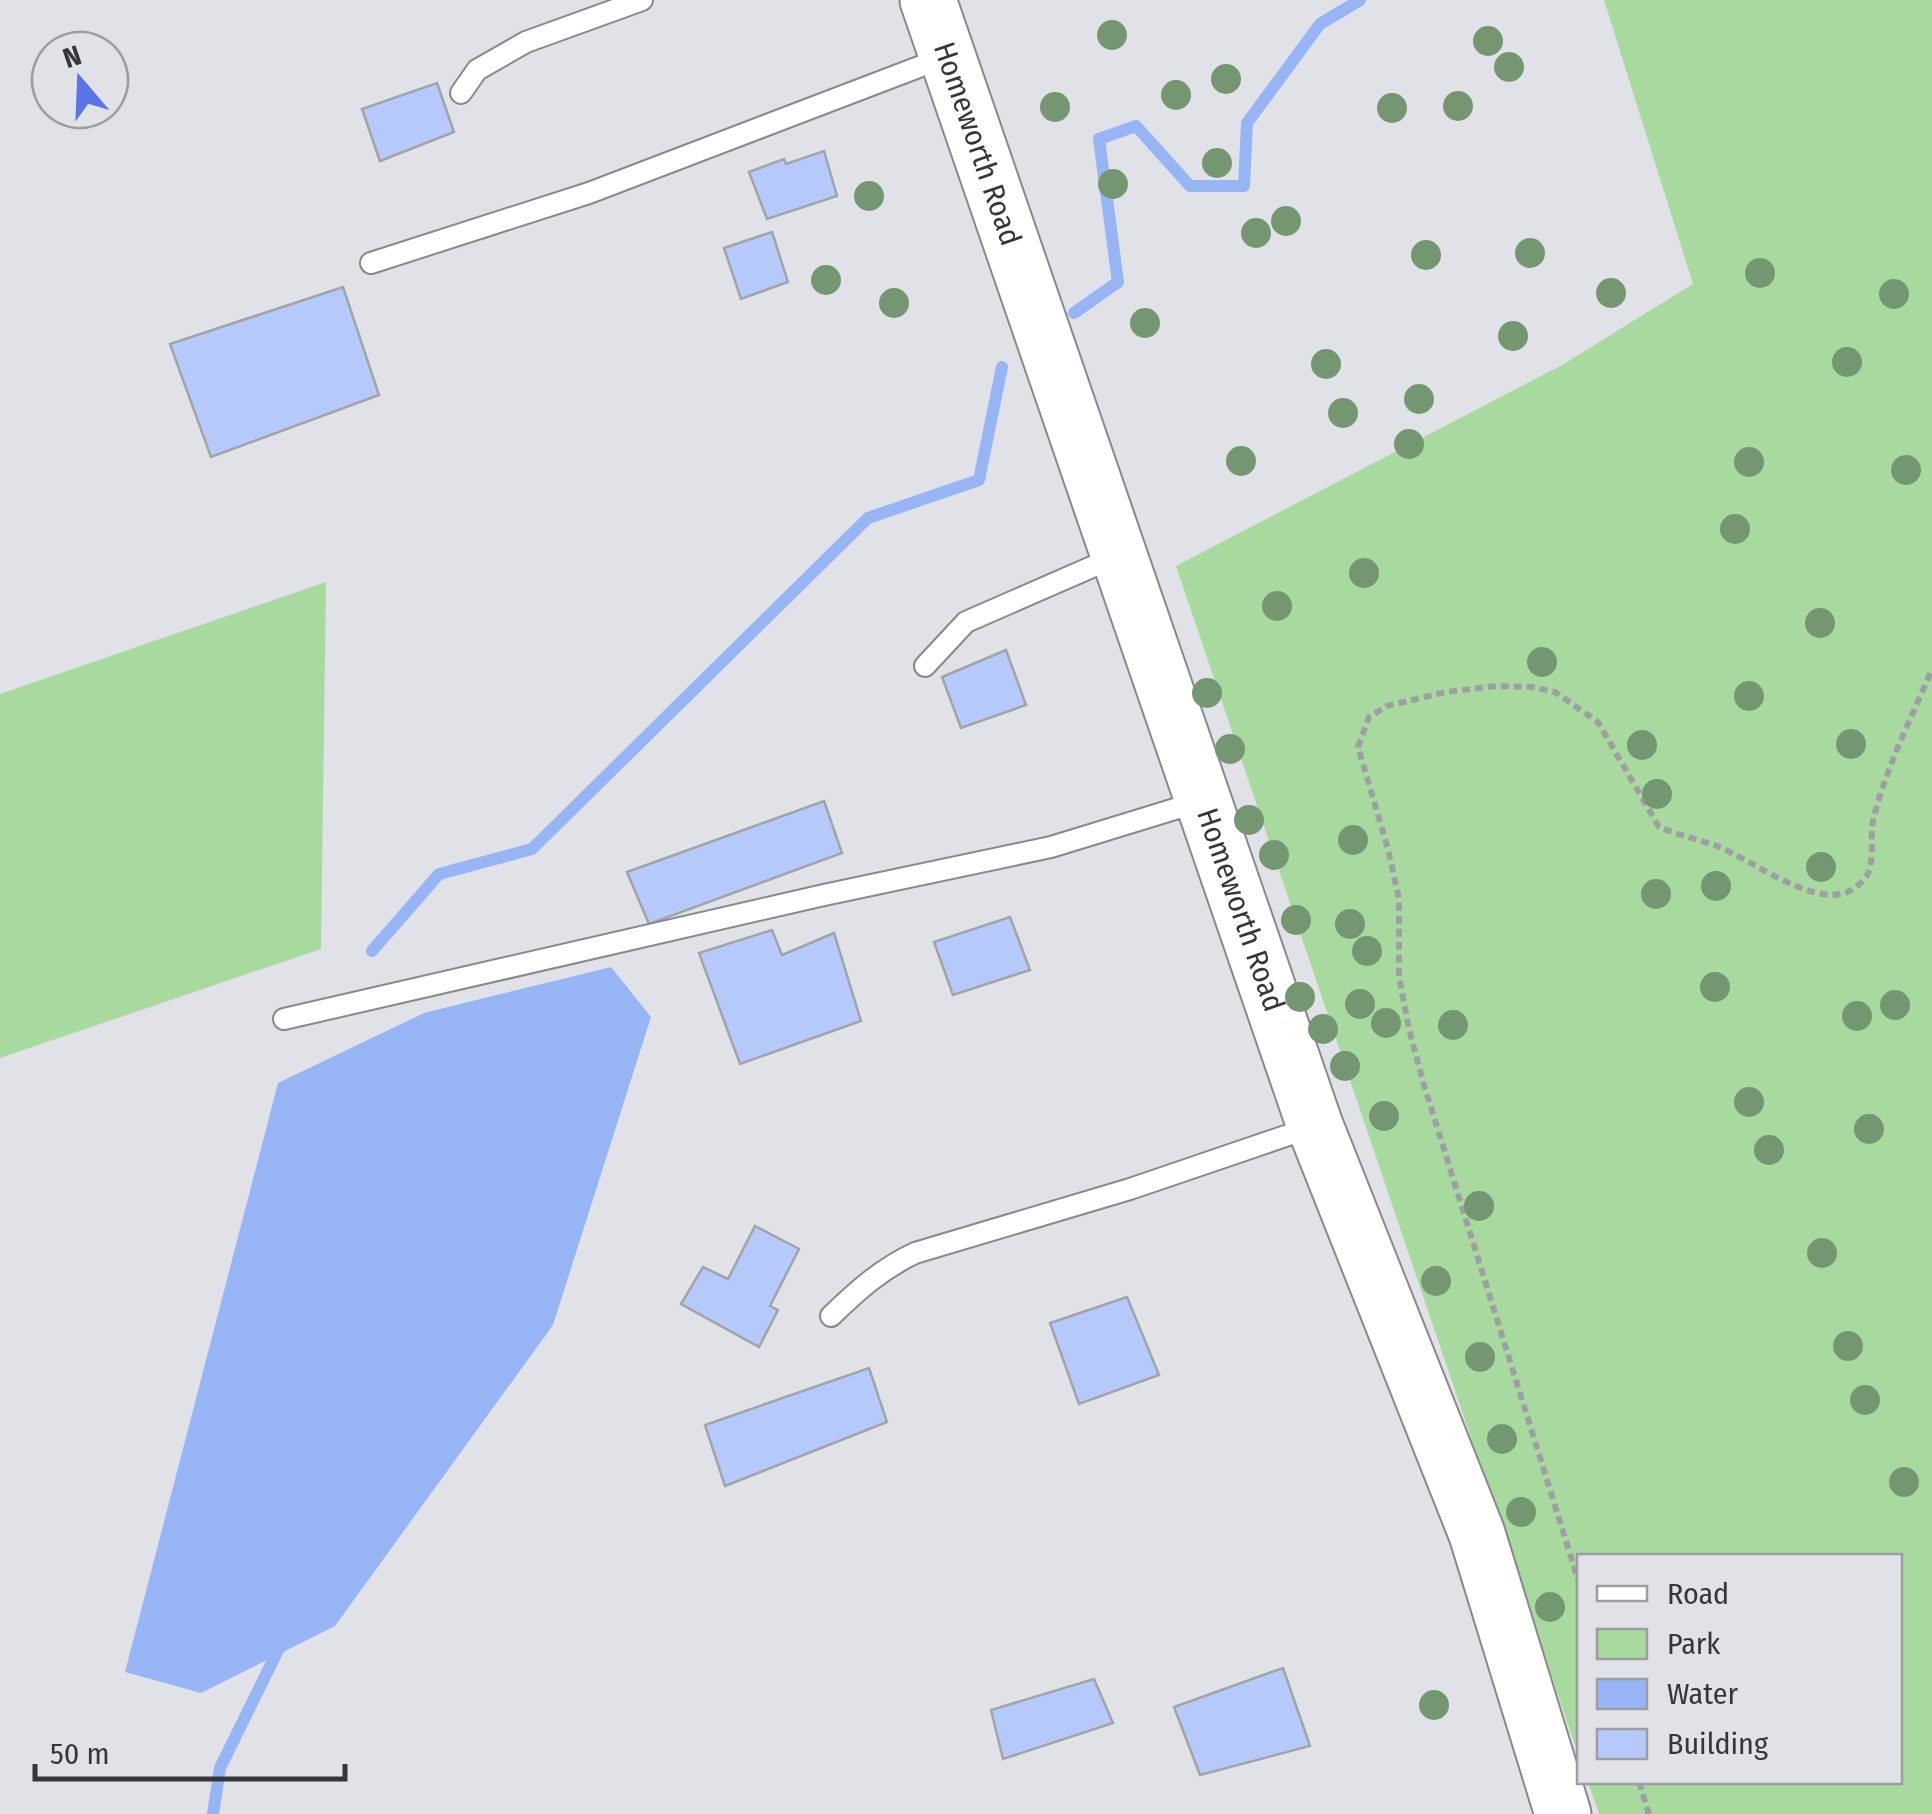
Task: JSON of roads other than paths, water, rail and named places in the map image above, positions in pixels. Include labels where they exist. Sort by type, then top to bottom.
[{"type":"street","name":"Homeworth Road","points":[[928,0],[1316,1126],[1478,1534],[1563,1814]]},
{"type":"lane","points":[[461,94],[477,70],[526,42],[642,0]]},
{"type":"lane","points":[[371,263],[589,193],[947,56]]},
{"type":"lane","points":[[925,666],[966,622],[1119,555]]},
{"type":"lane","points":[[284,1019],[1051,847],[1204,800]]},
{"type":"lane","points":[[831,1316],[866,1282],[915,1252],[1130,1188],[1316,1126]]},
{"type":"water","points":[[611,967],[651,1017],[553,1325],[335,1626],[201,1693],[125,1672],[278,1083],[424,1013]]},
{"type":"waterway","points":[[1074,313],[1118,282],[1099,139],[1136,126],[1190,186],[1244,186],[1247,123],[1320,24],[1360,0]]},
{"type":"waterway","points":[[372,951],[439,874],[532,849],[868,518],[979,480],[1002,367]]},
{"type":"waterway","points":[[213,1814],[220,1768],[282,1642]]}]
